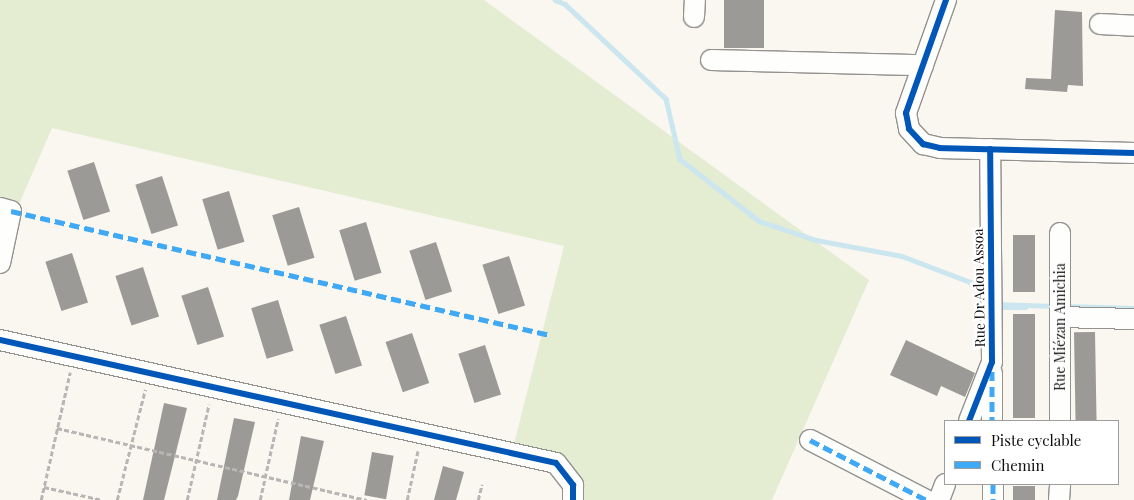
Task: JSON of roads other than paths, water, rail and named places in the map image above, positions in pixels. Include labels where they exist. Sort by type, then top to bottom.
[{"type":"street","points":[[946,0],[906,113],[909,129],[923,144],[990,149],[1134,153]]},
{"type":"street","points":[[1100,24],[1134,26]]},
{"type":"street","points":[[711,60],[923,65]]},
{"type":"street","name":"Rue Dr Adou Assoa","points":[[970,420],[992,362],[990,149]]},
{"type":"street","points":[[0,208],[11,211],[0,263]]},
{"type":"street","name":"Rue Miézan Amichia","points":[[1060,234],[1060,420]]},
{"type":"street","points":[[1061,317],[1134,319]]},
{"type":"street","points":[[0,340],[556,463],[573,485],[573,500]]},
{"type":"street","points":[[992,362],[992,420]]},
{"type":"street","points":[[810,440],[926,500]]},
{"type":"street","points":[[939,500],[945,485]]},
{"type":"street","points":[[992,485],[993,500]]},
{"type":"street","points":[[1060,485],[1060,500]]},
{"type":"waterway","points":[[555,0],[565,4],[666,99],[680,159],[759,221],[816,240],[902,256],[970,282],[985,297]]},
{"type":"waterway","points":[[995,304],[1055,306]]},
{"type":"waterway","points":[[1065,306],[1134,308]]},
{"type":"waterway","points":[[1000,308],[1026,308]]}]
